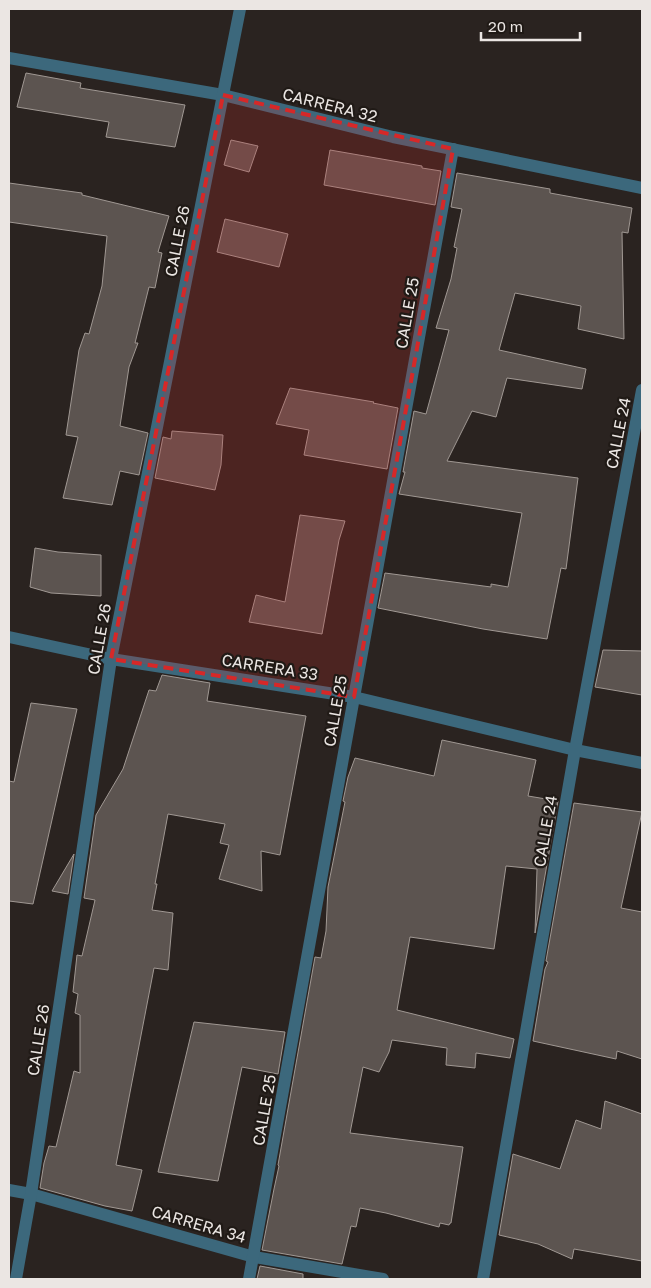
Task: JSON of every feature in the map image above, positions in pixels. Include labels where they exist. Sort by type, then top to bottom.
[{"type":"street","name":"CALLE 26","points":[[16,1279],[31,1194],[112,659],[240,9]]},
{"type":"street","name":"CARRERA 32","points":[[9,58],[223,95],[393,137],[642,188]]},
{"type":"street","name":"CALLE 25","points":[[249,1279],[453,149]]},
{"type":"street","name":"CALLE 24","points":[[483,1279],[575,750],[642,390]]},
{"type":"street","name":"CARRERA 33","points":[[9,638],[112,659],[354,696],[575,750],[642,763]]},
{"type":"street","name":"CARRERA 34","points":[[9,1190],[31,1194],[254,1257],[383,1279]]},
{"type":"highlighted area","points":[[223,95],[453,149],[354,697],[111,659]]},
{"type":"building","points":[[26,73],[81,83],[80,88],[185,105],[175,147],[106,137],[109,122],[17,107]]},
{"type":"building","points":[[231,140],[258,146],[249,172],[224,165]]},
{"type":"building","points":[[330,150],[441,171],[435,205],[324,185]]},
{"type":"building","points":[[457,173],[550,189],[550,193],[632,208],[628,233],[622,232],[624,339],[578,329],[581,306],[515,293],[499,350],[586,369],[582,389],[507,378],[496,417],[472,411],[447,461],[578,478],[566,569],[561,568],[547,639],[483,629],[378,608],[385,573],[491,587],[491,584],[508,587],[522,513],[399,494],[405,472],[403,472],[414,411],[426,414],[449,330],[436,328],[451,279],[457,248],[454,247],[462,209],[451,207]]},
{"type":"building","points":[[9,183],[82,193],[82,195],[169,216],[158,252],[162,253],[155,288],[149,287],[135,343],[138,343],[129,367],[120,426],[148,433],[139,475],[120,471],[112,505],[63,498],[78,437],[66,435],[79,350],[85,333],[89,334],[102,286],[107,236],[9,222]]},
{"type":"building","points":[[225,219],[288,234],[279,267],[217,252]]},
{"type":"building","points":[[290,388],[374,402],[398,408],[387,469],[304,455],[309,430],[276,424]]},
{"type":"building","points":[[172,431],[223,435],[221,465],[215,490],[155,478],[163,437],[171,439]]},
{"type":"building","points":[[300,515],[345,521],[339,540],[322,634],[249,622],[256,595],[285,602]]},
{"type":"building","points":[[35,548],[58,552],[101,555],[101,596],[51,593],[30,587]]},
{"type":"building","points":[[603,650],[642,651],[642,695],[595,687]]},
{"type":"building","points":[[162,675],[210,683],[207,701],[306,716],[280,855],[261,851],[262,891],[219,879],[229,845],[220,843],[225,824],[168,814],[152,910],[173,913],[168,970],[154,968],[116,1165],[142,1170],[132,1211],[105,1206],[40,1188],[49,1146],[56,1147],[74,1071],[80,1073],[80,1015],[75,1013],[78,994],[73,992],[77,955],[82,956],[95,900],[84,898],[96,815],[123,769],[149,690],[156,691]]},
{"type":"building","points":[[31,703],[77,709],[33,904],[9,901],[9,781],[14,782]]},
{"type":"building","points":[[442,740],[536,760],[528,796],[558,801],[535,933],[537,869],[506,866],[494,949],[410,937],[397,1010],[514,1039],[510,1058],[476,1053],[475,1068],[446,1065],[447,1048],[392,1040],[389,1052],[379,1072],[363,1067],[350,1133],[463,1147],[451,1223],[449,1225],[440,1223],[439,1227],[360,1208],[356,1227],[351,1226],[342,1264],[262,1250],[279,1166],[315,957],[321,958],[326,931],[328,887],[345,802],[343,801],[348,777],[355,758],[434,776]]},
{"type":"building","points":[[574,803],[642,812],[621,908],[642,912],[642,1059],[617,1051],[616,1059],[533,1041]]},
{"type":"building","points":[[74,854],[68,894],[52,891]]},
{"type":"building","points":[[194,1022],[285,1032],[278,1074],[242,1067],[218,1181],[158,1172]]},
{"type":"building","points":[[605,1101],[642,1114],[642,1261],[574,1249],[572,1259],[538,1244],[499,1235],[513,1154],[560,1169],[576,1120],[601,1129]]},
{"type":"building","points":[[260,1266],[303,1274],[303,1279],[257,1279]]}]
